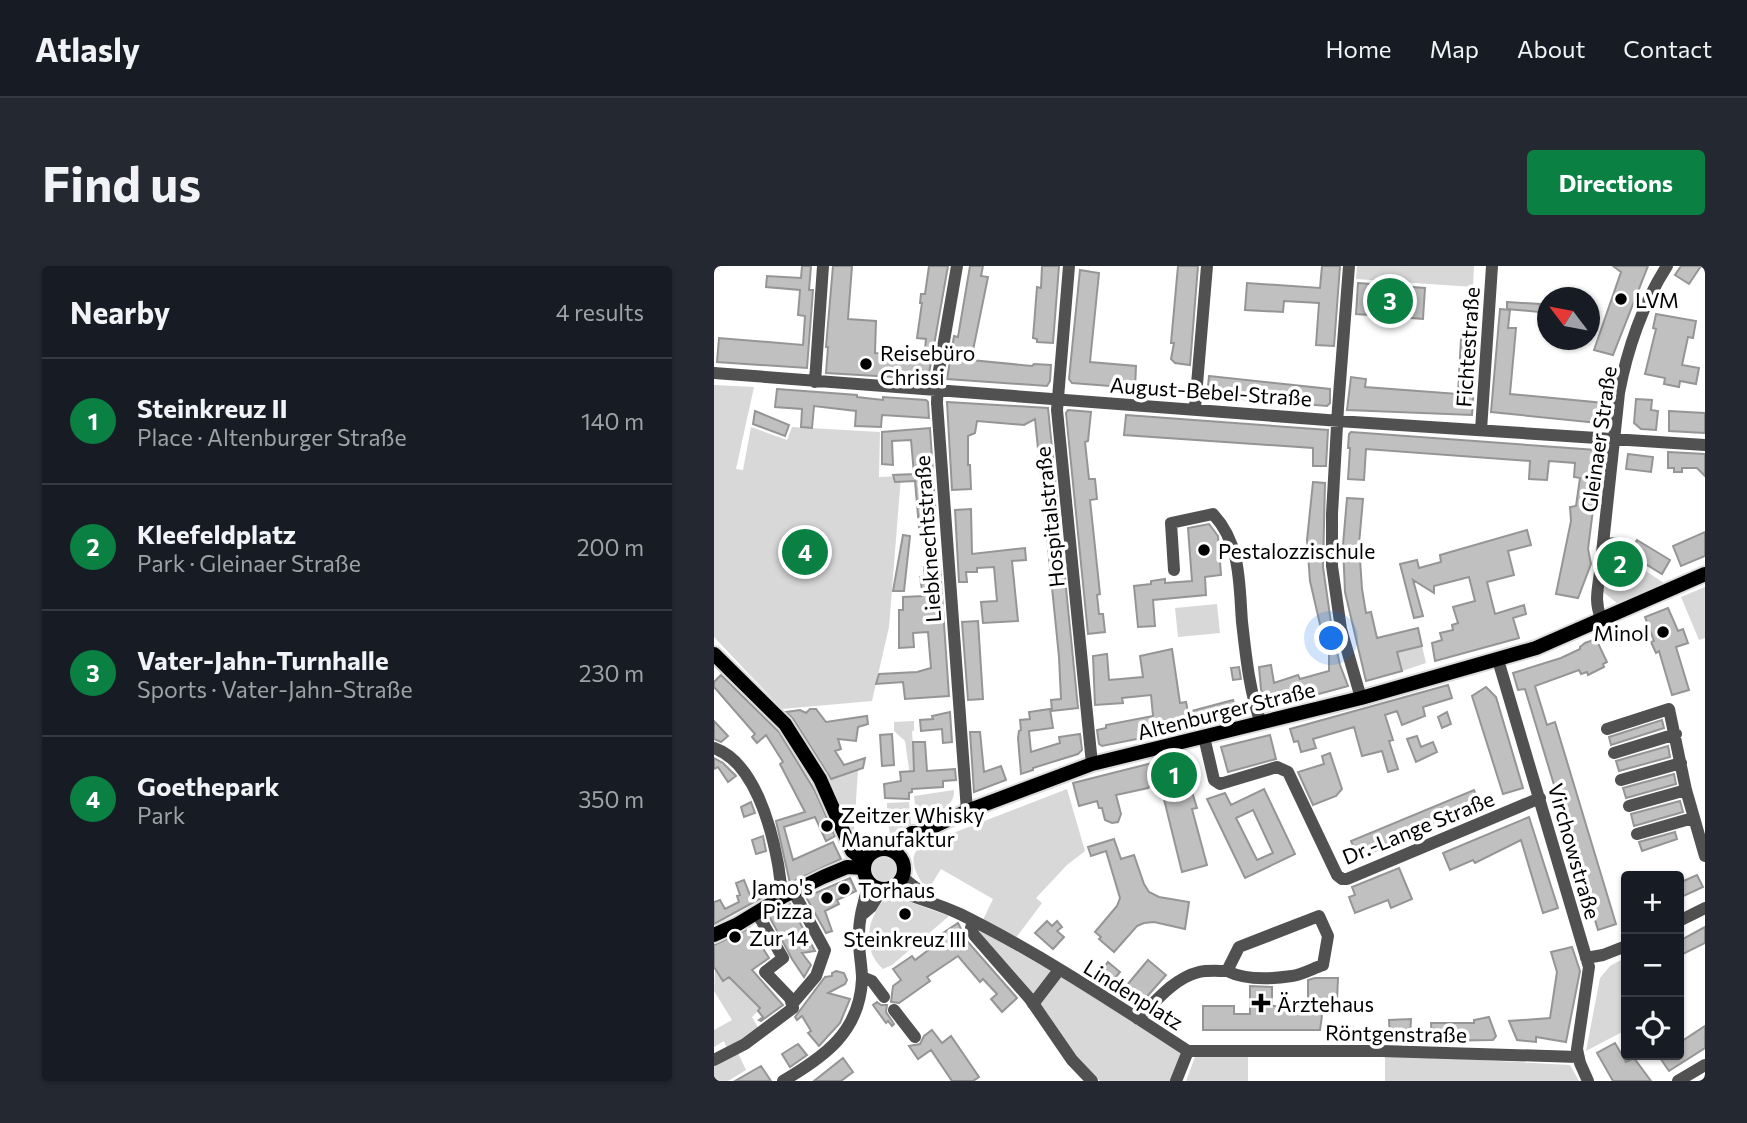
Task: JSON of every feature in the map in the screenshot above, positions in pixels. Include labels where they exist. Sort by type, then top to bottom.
[{"type":"main road","name":"Altenburger Straße","points":[[714,935],[789,893],[872,857],[912,833],[920,833],[967,811],[1093,764],[1361,698],[1498,660],[1548,643],[1705,574]]},
{"type":"main road","points":[[714,653],[785,724],[820,779],[854,854],[872,857],[897,853],[902,861]]},
{"type":"main road","points":[[872,857],[881,886],[902,877],[902,861],[920,833]]},
{"type":"street","points":[[816,382],[823,266]]},
{"type":"street","name":"Liebknechtstraße","points":[[957,266],[937,390],[967,811]]},
{"type":"street","name":"Hospitalstraße","points":[[1069,266],[1058,400],[1093,764]]},
{"type":"street","points":[[1195,408],[1207,266]]},
{"type":"street","points":[[1349,266],[1332,514],[1332,566],[1341,629],[1361,698]]},
{"type":"street","name":"Fichtestraße","points":[[1481,430],[1492,266]]},
{"type":"street","name":"Gleinaer Straße","points":[[1601,618],[1595,602],[1619,393],[1646,304],[1667,266]]},
{"type":"street","name":"August-Bebel-Straße","points":[[714,373],[1705,445]]},
{"type":"street","points":[[1174,570],[1171,523],[1213,514],[1226,528],[1240,576],[1248,672],[1253,703],[1261,723]]},
{"type":"street","points":[[1603,542],[1622,544]]},
{"type":"street","name":"Virchowstraße","points":[[1498,660],[1587,958],[1589,975],[1578,1057]]},
{"type":"street","points":[[1607,729],[1668,709],[1676,734],[1693,818],[1705,856]]},
{"type":"street","points":[[1614,753],[1676,734]]},
{"type":"street","name":"Dr.-Lange Straße","points":[[1204,737],[1214,780],[1220,784],[1277,767],[1291,776],[1337,875],[1342,879],[1539,799]]},
{"type":"street","points":[[714,748],[726,752],[742,769],[757,792],[767,817],[779,881],[825,950],[816,976],[793,1003],[789,1012],[745,1044],[714,1060]]},
{"type":"street","points":[[1621,780],[1681,763]]},
{"type":"street","points":[[1629,806],[1686,790]]},
{"type":"street","points":[[1637,834],[1693,818]]},
{"type":"street","points":[[783,1081],[820,1059],[837,1042],[855,1010],[861,981],[859,931],[863,900],[881,886],[915,899],[924,898],[902,877]]},
{"type":"street","name":"Lindenplatz","points":[[924,898],[967,918],[1059,970],[1188,1051]]},
{"type":"street","points":[[1684,918],[1705,908]]},
{"type":"street","points":[[757,913],[783,958],[765,972],[793,1003]]},
{"type":"street","points":[[1138,1019],[1171,987],[1199,972],[1227,971],[1240,977],[1295,976],[1304,970],[1323,965],[1328,936],[1319,916],[1239,947],[1227,971]]},
{"type":"street","points":[[967,918],[974,935],[1033,1004],[1072,1060],[1092,1081]]},
{"type":"street","points":[[1587,958],[1621,948]]},
{"type":"street","name":"Lindenplatz","points":[[1033,1004],[1059,970]]},
{"type":"street","points":[[861,981],[872,981],[884,997]]},
{"type":"street","points":[[894,1010],[915,1037]]},
{"type":"street","points":[[1177,1081],[1188,1051]]},
{"type":"street","name":"Röntgenstraße","points":[[1188,1051],[1382,1051],[1578,1057]]},
{"type":"street","points":[[1578,1057],[1588,1081]]},
{"type":"street","points":[[1678,1081],[1705,1065]]},
{"type":"shaded area","points":[[1357,266],[1474,266],[1473,287],[1356,279]]},
{"type":"shaded area","points":[[714,385],[754,387],[736,469],[743,470],[751,427],[787,440],[792,427],[880,432],[879,477],[901,476],[889,627],[872,701],[782,709],[714,637]]},
{"type":"shaded area","points":[[1607,546],[1664,583],[1617,603],[1602,591]]},
{"type":"shaded area","points":[[1705,587],[1705,638],[1699,640],[1681,597]]},
{"type":"shaded area","points":[[1217,604],[1220,633],[1178,637],[1175,608]]},
{"type":"shaded area","points":[[1422,646],[1426,663],[1402,671],[1397,652]]},
{"type":"shaded area","points":[[914,721],[912,731],[915,776],[910,776],[905,741],[894,731],[894,722]]},
{"type":"shaded area","points":[[858,770],[854,831],[847,824],[828,780]]},
{"type":"shaded area","points":[[1067,789],[1085,851],[1067,865],[1036,898],[1042,903],[1015,939],[982,922],[993,899],[941,869],[928,890],[921,881],[915,869],[914,857],[922,846],[937,840],[939,844],[950,839],[948,835]]},
{"type":"shaded area","points":[[954,790],[947,806],[917,821],[914,796]]},
{"type":"shaded area","points":[[909,802],[911,824],[890,835],[888,819],[892,818],[891,810],[887,810],[887,803]]},
{"type":"shaded area","points":[[883,854],[893,858],[897,868],[893,878],[883,882],[873,878],[869,868],[873,858]]},
{"type":"shaded area","points":[[893,896],[949,916],[892,965],[883,969],[871,952],[869,933],[880,905],[886,897]]},
{"type":"shaded area","points":[[976,928],[1053,972],[1033,999]]},
{"type":"shaded area","points":[[1621,960],[1621,1033],[1586,1051],[1600,978],[1610,966]]},
{"type":"shaded area","points":[[715,969],[723,981],[730,978],[761,1008],[752,1017],[759,1029],[727,1049],[724,1041],[714,1047],[714,1030],[732,1020],[714,991]]},
{"type":"shaded area","points":[[1059,975],[1181,1053],[1171,1081],[1100,1081],[1077,1057],[1036,1005]]},
{"type":"shaded area","points":[[738,1053],[746,1070],[728,1081],[714,1081],[714,1066]]},
{"type":"shaded area","points":[[1248,1055],[1248,1081],[1186,1081],[1195,1057]]},
{"type":"shaded area","points":[[1385,1055],[1570,1065],[1579,1081],[1385,1081]]},
{"type":"building","points":[[802,266],[811,266],[809,290],[813,290],[807,368],[717,362],[719,338],[803,345],[805,316],[798,315],[800,290],[766,287],[767,276],[801,278]]},
{"type":"building","points":[[833,266],[852,266],[848,319],[876,321],[875,353],[924,357],[926,339],[917,338],[921,294],[925,294],[929,266],[948,266],[928,379],[826,373]]},
{"type":"building","points":[[970,266],[983,266],[981,276],[988,277],[971,360],[1032,366],[1051,365],[1047,386],[947,379],[954,336],[958,337]]},
{"type":"building","points":[[1042,266],[1059,266],[1053,343],[1037,342],[1037,339],[1033,338],[1037,287],[1041,288]]},
{"type":"building","points":[[1178,266],[1198,266],[1190,365],[1175,363],[1171,359]]},
{"type":"building","points":[[1322,266],[1340,266],[1334,346],[1316,345],[1319,303],[1284,301],[1283,312],[1245,310],[1247,283],[1320,288]]},
{"type":"building","points":[[1613,266],[1648,266],[1613,355],[1594,350],[1600,350],[1600,333],[1621,272]]},
{"type":"building","points":[[1681,266],[1701,266],[1689,284],[1675,275]]},
{"type":"building","points":[[1080,270],[1099,273],[1090,362],[1136,366],[1135,388],[1072,383],[1069,379]]},
{"type":"building","points":[[1358,283],[1425,288],[1423,319],[1356,314]]},
{"type":"building","points":[[1507,302],[1537,304],[1537,312],[1507,309]]},
{"type":"building","points":[[1500,309],[1510,310],[1508,328],[1516,328],[1510,394],[1604,403],[1602,418],[1598,423],[1491,412]]},
{"type":"building","points":[[1656,314],[1696,321],[1693,338],[1688,337],[1682,365],[1699,368],[1696,384],[1680,381],[1679,387],[1664,384],[1665,378],[1645,374],[1656,329],[1653,328]]},
{"type":"building","points":[[1461,339],[1475,340],[1472,415],[1347,410],[1351,377],[1366,379],[1365,387],[1458,394]]},
{"type":"building","points":[[1209,376],[1330,389],[1330,403],[1327,406],[1207,396]]},
{"type":"building","points":[[777,389],[857,395],[883,400],[883,397],[926,400],[929,418],[882,415],[881,427],[855,426],[856,411],[814,406],[812,428],[801,427],[802,409],[775,407]]},
{"type":"building","points":[[1636,399],[1652,400],[1651,410],[1658,411],[1656,430],[1641,429],[1634,423]]},
{"type":"building","points":[[947,402],[1048,408],[1078,708],[1052,711],[1051,700],[1061,699],[1059,657],[1035,419],[1024,425],[977,421],[975,433],[968,436],[971,489],[952,490]]},
{"type":"building","points":[[1068,410],[1091,412],[1088,441],[1085,442],[1089,479],[1095,479],[1097,499],[1090,500],[1100,594],[1097,595],[1099,614],[1103,614],[1105,632],[1088,634],[1066,413]]},
{"type":"building","points":[[755,411],[789,425],[785,436],[753,424]]},
{"type":"building","points":[[1669,411],[1705,413],[1705,433],[1669,431]]},
{"type":"building","points":[[1126,415],[1328,430],[1326,466],[1313,466],[1313,448],[1124,435]]},
{"type":"building","points":[[930,428],[936,519],[919,527],[915,481],[895,482],[893,475],[914,474],[911,440],[892,441],[893,465],[882,464],[882,432]]},
{"type":"building","points":[[1351,432],[1596,450],[1592,485],[1594,502],[1588,549],[1591,564],[1578,598],[1556,594],[1571,521],[1570,507],[1576,506],[1580,478],[1574,477],[1575,463],[1549,461],[1547,480],[1529,479],[1530,461],[1366,449],[1364,480],[1348,479]]},
{"type":"building","points":[[1668,452],[1705,454],[1705,476],[1697,468],[1682,468],[1682,472],[1674,472],[1674,468],[1668,468]]},
{"type":"building","points":[[1628,454],[1653,457],[1651,472],[1626,469]]},
{"type":"building","points":[[1313,482],[1325,483],[1323,567],[1332,630],[1348,686],[1267,708],[1261,689],[1259,667],[1271,665],[1274,683],[1298,675],[1300,679],[1329,671],[1329,645],[1325,646],[1310,581],[1307,540]]},
{"type":"building","points":[[1347,498],[1363,499],[1359,544],[1362,589],[1366,613],[1371,612],[1377,638],[1418,628],[1422,646],[1397,652],[1402,671],[1366,681],[1345,592],[1343,545]]},
{"type":"building","points":[[971,509],[972,554],[1025,548],[1026,560],[1012,561],[1018,621],[983,623],[981,602],[997,601],[994,567],[966,572],[967,582],[959,582],[955,510]]},
{"type":"building","name":"Pestalozzischule","points":[[1209,524],[1218,536],[1221,575],[1205,577],[1206,595],[1153,600],[1155,626],[1138,627],[1134,586],[1165,579],[1165,583],[1192,581],[1188,528]]},
{"type":"building","points":[[1527,530],[1531,545],[1508,551],[1514,575],[1487,582],[1495,614],[1524,605],[1526,614],[1513,618],[1519,638],[1435,661],[1432,643],[1442,640],[1440,633],[1453,630],[1452,625],[1458,623],[1453,607],[1475,601],[1469,577],[1434,586],[1434,593],[1413,580],[1423,616],[1414,618],[1400,564],[1417,560],[1419,568],[1441,562],[1440,555]]},
{"type":"building","points":[[1705,532],[1705,556],[1681,566],[1673,546]]},
{"type":"building","points":[[903,535],[910,536],[904,591],[893,591]]},
{"type":"building","points":[[1637,540],[1670,560],[1662,574],[1629,554]]},
{"type":"building","points":[[940,566],[949,696],[905,699],[903,682],[876,684],[879,674],[917,672],[931,668],[928,632],[913,633],[914,647],[899,648],[899,610],[903,610],[903,597],[923,596],[920,577],[925,576],[924,567]]},
{"type":"building","points":[[1668,608],[1678,631],[1683,629],[1688,643],[1676,647],[1689,690],[1672,695],[1659,651],[1656,653],[1651,642],[1654,641],[1645,617]]},
{"type":"building","points":[[978,621],[983,699],[968,700],[962,622]]},
{"type":"building","points":[[1596,639],[1607,662],[1603,664],[1604,667],[1588,675],[1587,672],[1581,674],[1579,670],[1535,686],[1547,725],[1555,722],[1616,924],[1598,930],[1525,689],[1518,690],[1513,673],[1561,658]]},
{"type":"building","points":[[1172,649],[1180,703],[1186,702],[1188,712],[1233,700],[1238,717],[1102,746],[1099,744],[1097,730],[1106,728],[1106,725],[1153,716],[1151,695],[1122,698],[1123,703],[1095,705],[1093,656],[1107,654],[1109,680],[1143,677],[1140,656]]},
{"type":"building","points":[[1239,667],[1241,679],[1233,680],[1231,668]]},
{"type":"building","points":[[721,675],[779,732],[815,791],[835,836],[826,841],[815,817],[784,827],[793,860],[833,842],[841,859],[790,883],[776,821],[805,812],[780,764],[783,762],[766,735],[757,743],[752,737],[755,734],[714,687],[714,682]]},
{"type":"building","points":[[1448,685],[1452,698],[1423,707],[1425,716],[1402,725],[1397,711],[1385,715],[1393,740],[1389,741],[1398,769],[1388,772],[1382,751],[1362,756],[1354,727],[1313,739],[1316,748],[1301,752],[1298,741],[1294,742],[1290,729]]},
{"type":"building","points":[[1486,687],[1496,697],[1523,788],[1503,794],[1472,696]]},
{"type":"building","points":[[810,709],[816,709],[826,722],[867,716],[868,724],[858,727],[856,741],[838,739],[841,749],[835,751],[844,765],[865,758],[863,768],[831,779],[786,712],[800,710],[806,713]]},
{"type":"building","points":[[1050,709],[1053,728],[1029,731],[1031,752],[1060,743],[1059,737],[1080,734],[1082,750],[1078,754],[1021,774],[1018,738],[1020,720],[1030,719],[1029,712]]},
{"type":"building","points":[[950,712],[952,742],[943,743],[942,729],[921,731],[920,720],[933,719],[932,716]]},
{"type":"building","points":[[1447,712],[1451,724],[1442,728],[1438,717]]},
{"type":"building","points":[[1662,720],[1664,728],[1611,745],[1609,737]]},
{"type":"building","points":[[714,721],[728,736],[721,742],[714,739]]},
{"type":"building","points":[[970,732],[980,732],[984,772],[1001,766],[1006,780],[974,792]]},
{"type":"building","points":[[892,734],[894,765],[882,766],[880,735]]},
{"type":"building","points":[[1270,735],[1276,759],[1228,772],[1221,747]]},
{"type":"building","points":[[1417,736],[1421,747],[1433,742],[1437,752],[1416,762],[1407,739]]},
{"type":"building","points":[[913,742],[925,742],[927,771],[955,769],[956,780],[943,781],[943,787],[912,789],[909,799],[885,798],[884,784],[901,781],[900,772],[914,771]]},
{"type":"building","points":[[1668,746],[1670,757],[1619,771],[1616,761]]},
{"type":"building","points":[[1330,753],[1342,789],[1336,796],[1313,805],[1298,772],[1324,764],[1322,756]]},
{"type":"building","points":[[714,758],[736,776],[728,782],[718,767],[714,769]]},
{"type":"building","points":[[1164,760],[1170,781],[1187,776],[1197,808],[1192,809],[1207,865],[1182,872],[1158,775],[1148,788],[1116,795],[1121,814],[1118,822],[1105,820],[1097,801],[1079,806],[1073,783]]},
{"type":"building","points":[[1674,774],[1676,784],[1626,798],[1623,788]]},
{"type":"building","points":[[1264,789],[1295,854],[1245,878],[1207,799],[1225,793],[1231,805]],"holes":[[[1253,810],[1273,853],[1257,860],[1236,818]]]},
{"type":"building","points":[[1474,790],[1478,800],[1491,794],[1494,801],[1358,858],[1351,841]]},
{"type":"building","points":[[1680,801],[1683,812],[1634,826],[1631,814]]},
{"type":"building","points":[[751,802],[755,813],[744,817],[741,807]]},
{"type":"building","points":[[1529,817],[1558,908],[1543,913],[1521,840],[1475,863],[1473,860],[1450,870],[1443,853]]},
{"type":"building","points":[[1675,832],[1677,839],[1642,851],[1639,842]]},
{"type":"building","points":[[763,836],[766,851],[756,854],[752,840]]},
{"type":"building","points":[[1114,839],[1121,859],[1134,855],[1149,892],[1159,897],[1189,902],[1185,929],[1154,922],[1144,923],[1137,926],[1114,952],[1099,939],[1101,937],[1095,932],[1117,906],[1120,898],[1106,851],[1091,856],[1088,847]]},
{"type":"building","points":[[1399,868],[1412,899],[1391,908],[1388,900],[1355,913],[1349,897],[1355,895],[1352,887]]},
{"type":"building","points":[[1697,875],[1703,887],[1684,896],[1684,881]]},
{"type":"building","points":[[850,878],[856,891],[837,900],[839,904],[825,911],[832,931],[826,933],[806,897]]},
{"type":"building","points":[[744,880],[750,895],[759,890],[767,895],[714,924],[714,902],[720,900],[725,909],[739,902],[736,883]]},
{"type":"building","points":[[790,904],[815,951],[802,953],[811,965],[804,977],[769,916]]},
{"type":"building","points":[[1047,921],[1052,926],[1057,921],[1062,927],[1057,931],[1064,937],[1053,949],[1035,933]]},
{"type":"building","points":[[958,923],[967,941],[1017,998],[1002,1012],[991,999],[997,994],[983,979],[980,982],[958,956],[927,977],[930,981],[899,1003],[891,1002],[893,986],[901,980],[893,969],[912,956],[915,960],[943,939],[940,935]]},
{"type":"building","points":[[1705,927],[1705,943],[1684,954],[1684,938]]},
{"type":"building","points":[[750,928],[769,958],[752,970],[783,1005],[761,1021],[759,1020],[763,1017],[758,1011],[760,1008],[729,977],[723,981],[714,967],[714,945]]},
{"type":"building","points":[[1572,947],[1580,971],[1566,1042],[1536,1037],[1536,1042],[1517,1040],[1509,1021],[1550,1018],[1557,972],[1551,952]]},
{"type":"building","points":[[1148,960],[1166,975],[1144,1000],[1127,985]]},
{"type":"building","points":[[1108,962],[1120,972],[1114,979],[1102,970]]},
{"type":"building","points":[[836,971],[844,973],[847,980],[845,984],[828,993],[850,999],[840,1023],[819,1046],[808,1033],[811,1031],[802,1016],[797,1020],[795,1017],[825,977],[832,976]]},
{"type":"building","name":"Ärztehaus","points":[[1338,978],[1337,1001],[1324,1001],[1320,1030],[1203,1030],[1203,1006],[1234,1006],[1234,1014],[1250,1014],[1250,986],[1272,987],[1272,1006],[1308,1006],[1308,980]]},
{"type":"building","points":[[877,1002],[887,1005],[886,1012],[894,1024],[892,1026],[888,1021],[886,1023],[873,1005]]},
{"type":"building","points":[[1489,1017],[1496,1036],[1493,1040],[1432,1041],[1431,1023],[1474,1023],[1474,1020]]},
{"type":"building","points":[[1411,1019],[1410,1038],[1390,1037],[1389,1020]]},
{"type":"building","points":[[1705,1026],[1705,1048],[1669,1071],[1661,1060],[1684,1060],[1684,1040]]},
{"type":"building","points":[[932,1030],[942,1043],[951,1036],[979,1077],[973,1081],[952,1081],[931,1050],[918,1059],[909,1046],[920,1044],[924,1036]]},
{"type":"building","points":[[1615,1043],[1621,1053],[1621,1060],[1635,1060],[1651,1081],[1613,1081],[1597,1053]]},
{"type":"building","points":[[798,1044],[807,1055],[790,1067],[782,1054]]},
{"type":"building","points":[[843,1058],[853,1072],[841,1081],[814,1081]]},
{"type":"building","points":[[761,1066],[771,1081],[735,1081]]},
{"type":"place","name":"LVM","points":[[1621,299]]},
{"type":"place","name":"Vater-Jahn-Turnhalle","points":[[1390,301]]},
{"type":"place","name":"Reisebüro Chrissi","points":[[866,364]]},
{"type":"place","name":"Pestalozzischule","points":[[1204,550]]},
{"type":"place","name":"Goethepark","points":[[805,552]]},
{"type":"place","name":"Kleefeldplatz","points":[[1620,564]]},
{"type":"place","name":"Minol","points":[[1663,632]]},
{"type":"place","name":"Steinkreuz II","points":[[1174,775]]},
{"type":"place","name":"Zeitzer Whisky Manufaktur","points":[[827,826]]},
{"type":"place","name":"Torhaus","points":[[844,889]]},
{"type":"place","name":"Jamo's Pizza","points":[[827,898]]},
{"type":"place","name":"Steinkreuz III","points":[[905,914]]},
{"type":"place","name":"Zur 14","points":[[735,937]]},
{"type":"place","name":"Ärztehaus","points":[[1261,1003]]}]
